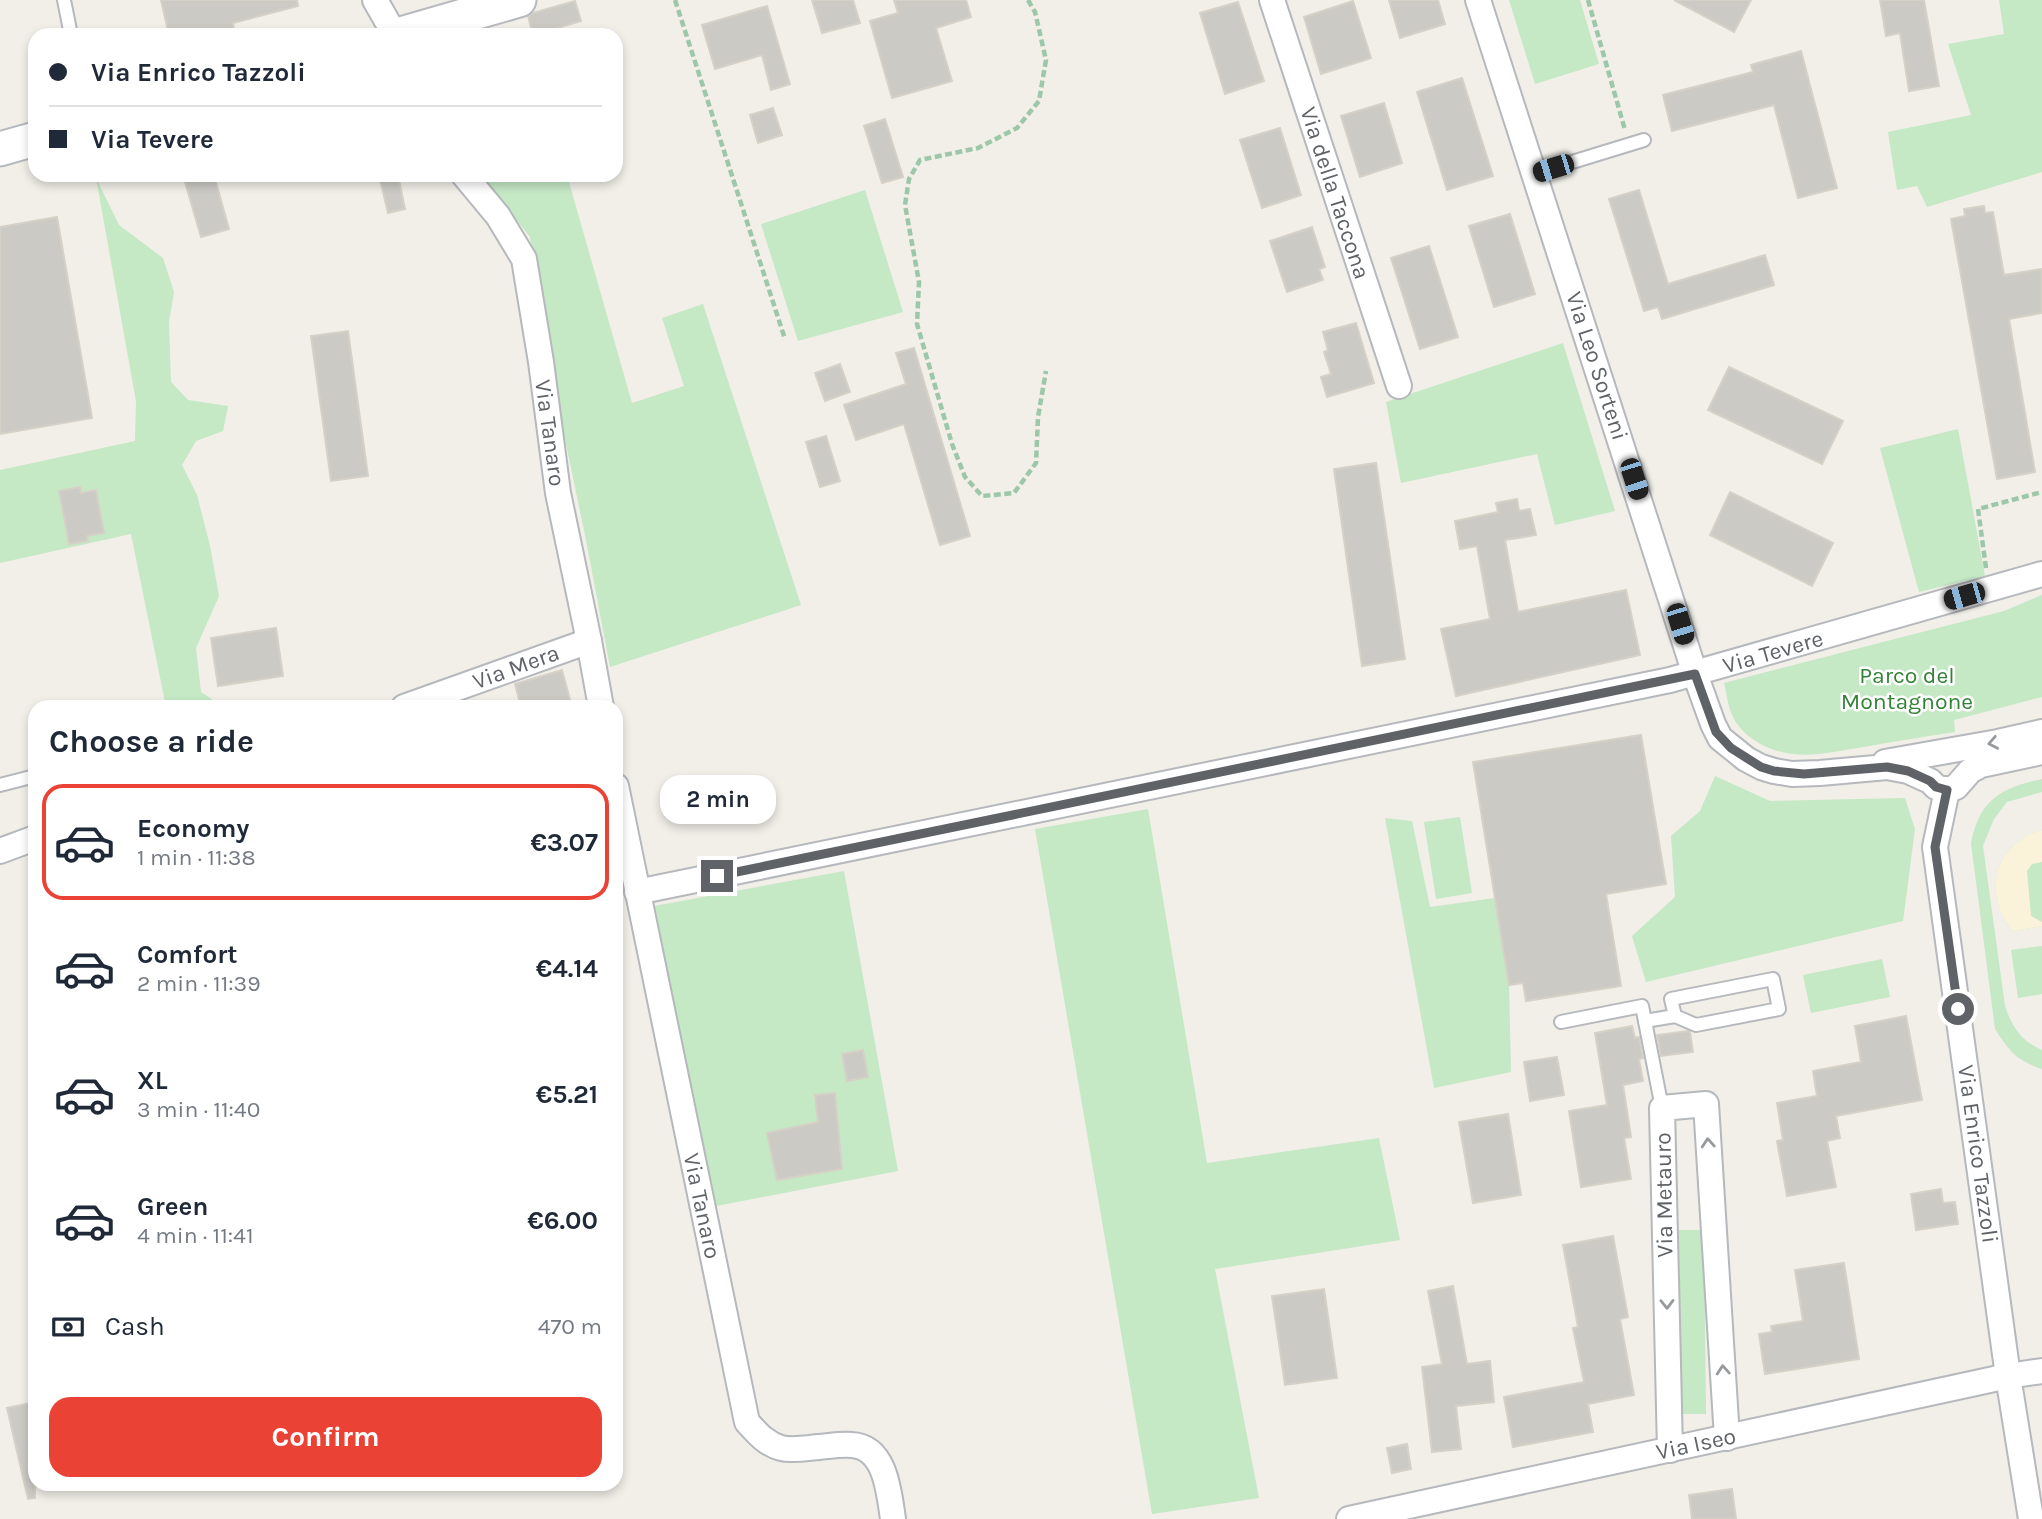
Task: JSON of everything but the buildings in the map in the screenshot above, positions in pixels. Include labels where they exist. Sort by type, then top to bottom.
[{"type":"main road","points":[[419,28],[509,1]]},
{"type":"main road","points":[[0,149],[28,141]]},
{"type":"street","points":[[376,0],[392,28]]},
{"type":"street","name":"Via della Taccona","points":[[1272,0],[1399,386]]},
{"type":"street","name":"Via Leo Sorteni","points":[[1478,0],[1716,732],[1746,759],[1774,771],[1812,774],[1864,768]]},
{"type":"street","name":"Via Tanaro","points":[[470,182],[498,216],[524,259],[558,493],[600,700]]},
{"type":"street","name":"Via Tevere","points":[[637,892],[1695,674],[2042,574]]},
{"type":"street","name":"Via Mera","points":[[439,700],[589,640]]},
{"type":"street","points":[[1864,768],[2042,732]]},
{"type":"street","name":"Via Enrico Tazzoli","points":[[1943,752],[1930,762],[1928,773],[1947,783],[1935,847],[2008,1376],[2031,1519]]},
{"type":"street","points":[[1864,768],[1897,768],[1947,783],[1981,765],[2042,752]]},
{"type":"street","name":"Via Tanaro","points":[[623,821],[747,1422],[763,1440],[781,1448],[854,1444],[873,1453],[883,1469],[893,1519]]},
{"type":"street","points":[[0,851],[28,841]]},
{"type":"street","name":"Via Metauro","points":[[1670,1450],[1662,1108],[1706,1104],[1727,1438]]},
{"type":"street","name":"Via Iseo","points":[[1349,1519],[2008,1376],[2042,1371]]},
{"type":"lane","points":[[64,0],[70,28]]},
{"type":"lane","points":[[1533,174],[1644,140]]},
{"type":"lane","points":[[0,785],[28,778]]},
{"type":"lane","points":[[1645,1021],[1675,1016],[1696,1025],[1779,1009],[1773,979],[1671,999],[1675,1016]]},
{"type":"lane","points":[[1561,1022],[1642,1006],[1662,1108]]},
{"type":"path","points":[[675,0],[785,339]]},
{"type":"path","points":[[1028,0],[1035,12],[1046,60],[1039,101],[1017,128],[978,149],[920,160],[909,179],[905,205],[919,282],[918,324],[965,477],[982,496],[1014,493],[1036,463],[1038,417],[1046,371]]},
{"type":"path","points":[[1588,0],[1629,145]]},
{"type":"path","points":[[1989,589],[1978,509],[2042,492]]},
{"type":"green space","points":[[1509,0],[1580,0],[1599,64],[1535,84]]},
{"type":"green space","points":[[1999,0],[2042,0],[2042,172],[1927,207],[1917,186],[1897,190],[1888,132],[1971,115],[1948,44],[2004,34]]},
{"type":"green space","points":[[97,182],[119,225],[163,258],[174,292],[169,322],[171,382],[188,400],[228,406],[223,431],[196,441],[182,465],[197,495],[219,596],[196,648],[201,692],[213,700],[165,700],[131,534],[0,563],[0,470],[135,441],[136,401]]},
{"type":"green space","points":[[487,182],[569,182],[632,403],[684,386],[662,318],[703,304],[801,605],[610,667],[555,391],[530,237]]},
{"type":"green space","points":[[865,190],[903,312],[798,341],[761,224]]},
{"type":"green space","points":[[1563,343],[1615,511],[1555,525],[1537,454],[1401,483],[1386,402]]},
{"type":"green space","points":[[1958,429],[1985,576],[1919,592],[1880,448]]},
{"type":"green space","name":"Parco del Montagnone","points":[[2042,595],[2042,697],[1954,720],[1955,732],[1801,755],[1785,753],[1759,743],[1745,733],[1732,715],[1724,683],[2004,611]]},
{"type":"green space","points":[[1715,776],[1770,801],[1905,798],[1915,829],[1903,921],[1646,982],[1632,936],[1675,897],[1671,836],[1700,811]]},
{"type":"green space","points":[[2042,779],[2042,792],[2007,802],[1994,819],[1983,846],[2005,1006],[2018,1032],[2042,1050],[2042,1069],[2014,1054],[1995,1029],[1971,843],[1980,816],[1994,798],[2015,787]]},
{"type":"green space","points":[[1148,809],[1207,1163],[1379,1138],[1400,1240],[1215,1269],[1259,1498],[1152,1514],[1035,829]]},
{"type":"green space","points":[[1460,817],[1472,893],[1436,899],[1424,822]]},
{"type":"green space","points":[[1385,818],[1412,821],[1430,907],[1495,898],[1509,985],[1511,1072],[1434,1088]]},
{"type":"green space","points":[[2042,830],[2042,926],[2013,931],[1997,902],[1997,872],[2003,858],[2013,846]]},
{"type":"green space","points":[[844,871],[898,1171],[716,1206],[654,906]]},
{"type":"green space","points":[[2042,946],[2042,994],[2018,998],[2011,950]]},
{"type":"green space","points":[[1882,959],[1890,997],[1811,1013],[1803,975]]},
{"type":"green space","points":[[1679,1230],[1704,1230],[1706,1414],[1681,1414]]},
{"type":"sand","points":[[2042,830],[2042,862],[2032,864],[2027,871],[2031,916],[2042,922],[2042,926],[2013,931],[1997,902],[1997,872],[2003,858],[2013,846]]},
{"type":"route","points":[[717,876],[1695,674],[1720,738],[1746,759],[1761,767],[1792,774],[1897,768],[1947,790],[1935,847],[1958,1009]]}]
